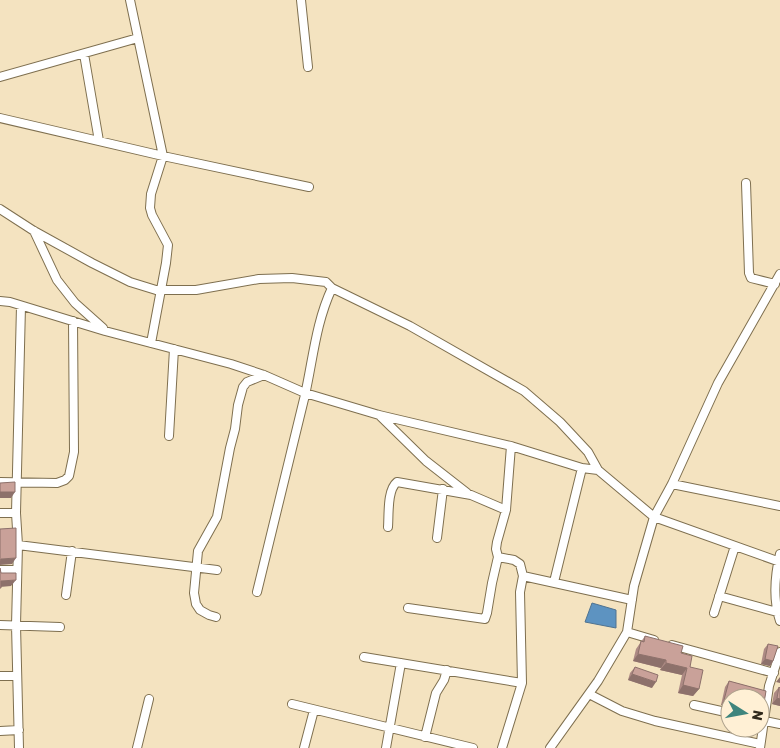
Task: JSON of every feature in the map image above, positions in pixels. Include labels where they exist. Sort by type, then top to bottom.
[{"type":"street","points":[[301,0],[308,67]]},
{"type":"street","points":[[133,1],[138,38],[163,156],[150,201],[152,215],[168,245],[151,343]]},
{"type":"street","points":[[0,77],[138,38]]},
{"type":"street","points":[[84,54],[99,141]]},
{"type":"street","points":[[0,118],[309,188]]},
{"type":"street","points":[[746,183],[749,274],[751,278],[775,284]]},
{"type":"street","points":[[0,209],[34,232],[130,282],[161,290],[196,290],[259,279],[292,278],[326,282],[332,288],[410,326],[524,391],[560,422],[588,452],[598,470],[654,517],[735,546],[779,559],[776,581],[777,612],[780,621]]},
{"type":"street","points":[[34,232],[57,280],[75,303],[106,331]]},
{"type":"street","points":[[550,748],[589,694],[627,632],[634,586],[654,517],[672,484],[718,383],[780,274]]},
{"type":"street","points":[[257,592],[305,393],[318,326],[323,308],[332,288]]},
{"type":"street","points":[[0,294],[10,302]]},
{"type":"street","points":[[0,301],[10,302],[106,331],[231,364],[264,375],[305,393],[379,415],[512,446],[582,468],[598,470]]},
{"type":"street","points":[[19,748],[16,625],[18,545],[16,513],[21,306]]},
{"type":"street","points":[[0,482],[57,482],[65,480],[70,476],[74,452],[73,321]]},
{"type":"street","points":[[169,436],[174,349]]},
{"type":"street","points":[[216,617],[209,616],[200,610],[196,604],[194,593],[198,551],[217,517],[243,387],[247,382],[264,375]]},
{"type":"street","points":[[379,415],[426,461],[471,495]]},
{"type":"street","points":[[408,608],[485,619],[498,557],[497,542],[506,510],[512,446]]},
{"type":"street","points":[[554,582],[582,468]]},
{"type":"street","points":[[388,527],[392,491],[397,482],[471,495],[506,510]]},
{"type":"street","points":[[672,484],[780,506]]},
{"type":"street","points":[[437,538],[443,489]]},
{"type":"street","points":[[0,513],[16,513]]},
{"type":"street","points":[[18,545],[217,570]]},
{"type":"street","points":[[714,614],[735,546]]},
{"type":"street","points":[[66,595],[72,551]]},
{"type":"street","points":[[498,557],[514,560],[520,564],[522,576],[520,592],[522,682],[502,748]]},
{"type":"street","points":[[0,570],[16,570]]},
{"type":"street","points":[[522,576],[632,600]]},
{"type":"street","points":[[719,596],[777,612]]},
{"type":"street","points":[[0,625],[60,627]]},
{"type":"street","points":[[627,632],[774,673]]},
{"type":"street","points":[[770,694],[780,652]]},
{"type":"street","points":[[364,657],[522,682]]},
{"type":"street","points":[[386,748],[400,663]]},
{"type":"street","points":[[425,737],[436,693],[444,680],[447,670]]},
{"type":"street","points":[[0,676],[17,676]]},
{"type":"street","points":[[589,694],[622,711],[655,721],[760,746]]},
{"type":"street","points":[[137,748],[150,699]]},
{"type":"street","points":[[292,704],[473,748]]},
{"type":"street","points":[[694,705],[720,711]]},
{"type":"street","points":[[304,748],[314,710]]},
{"type":"street","points":[[0,731],[19,730]]},
{"type":"water","points":[[592,603],[616,610],[616,628],[585,622]]},
{"type":"building","points":[[15,482],[15,492],[0,492],[0,483]]},
{"type":"building","points":[[16,528],[16,558],[1,559],[0,561],[0,529]]},
{"type":"building","points":[[0,568],[1,573],[16,573],[16,580],[1,581],[1,588],[0,588]]},
{"type":"building","points":[[645,636],[683,646],[681,653],[692,656],[690,667],[703,670],[699,689],[683,685],[687,668],[666,663],[666,660],[638,654],[641,641],[644,642]]},
{"type":"building","points":[[768,644],[778,646],[773,661],[765,659]]},
{"type":"building","points":[[635,667],[658,675],[656,682],[632,674]]},
{"type":"building","points":[[729,681],[755,688],[727,688]]},
{"type":"building","points":[[780,688],[780,699],[777,698]]}]
